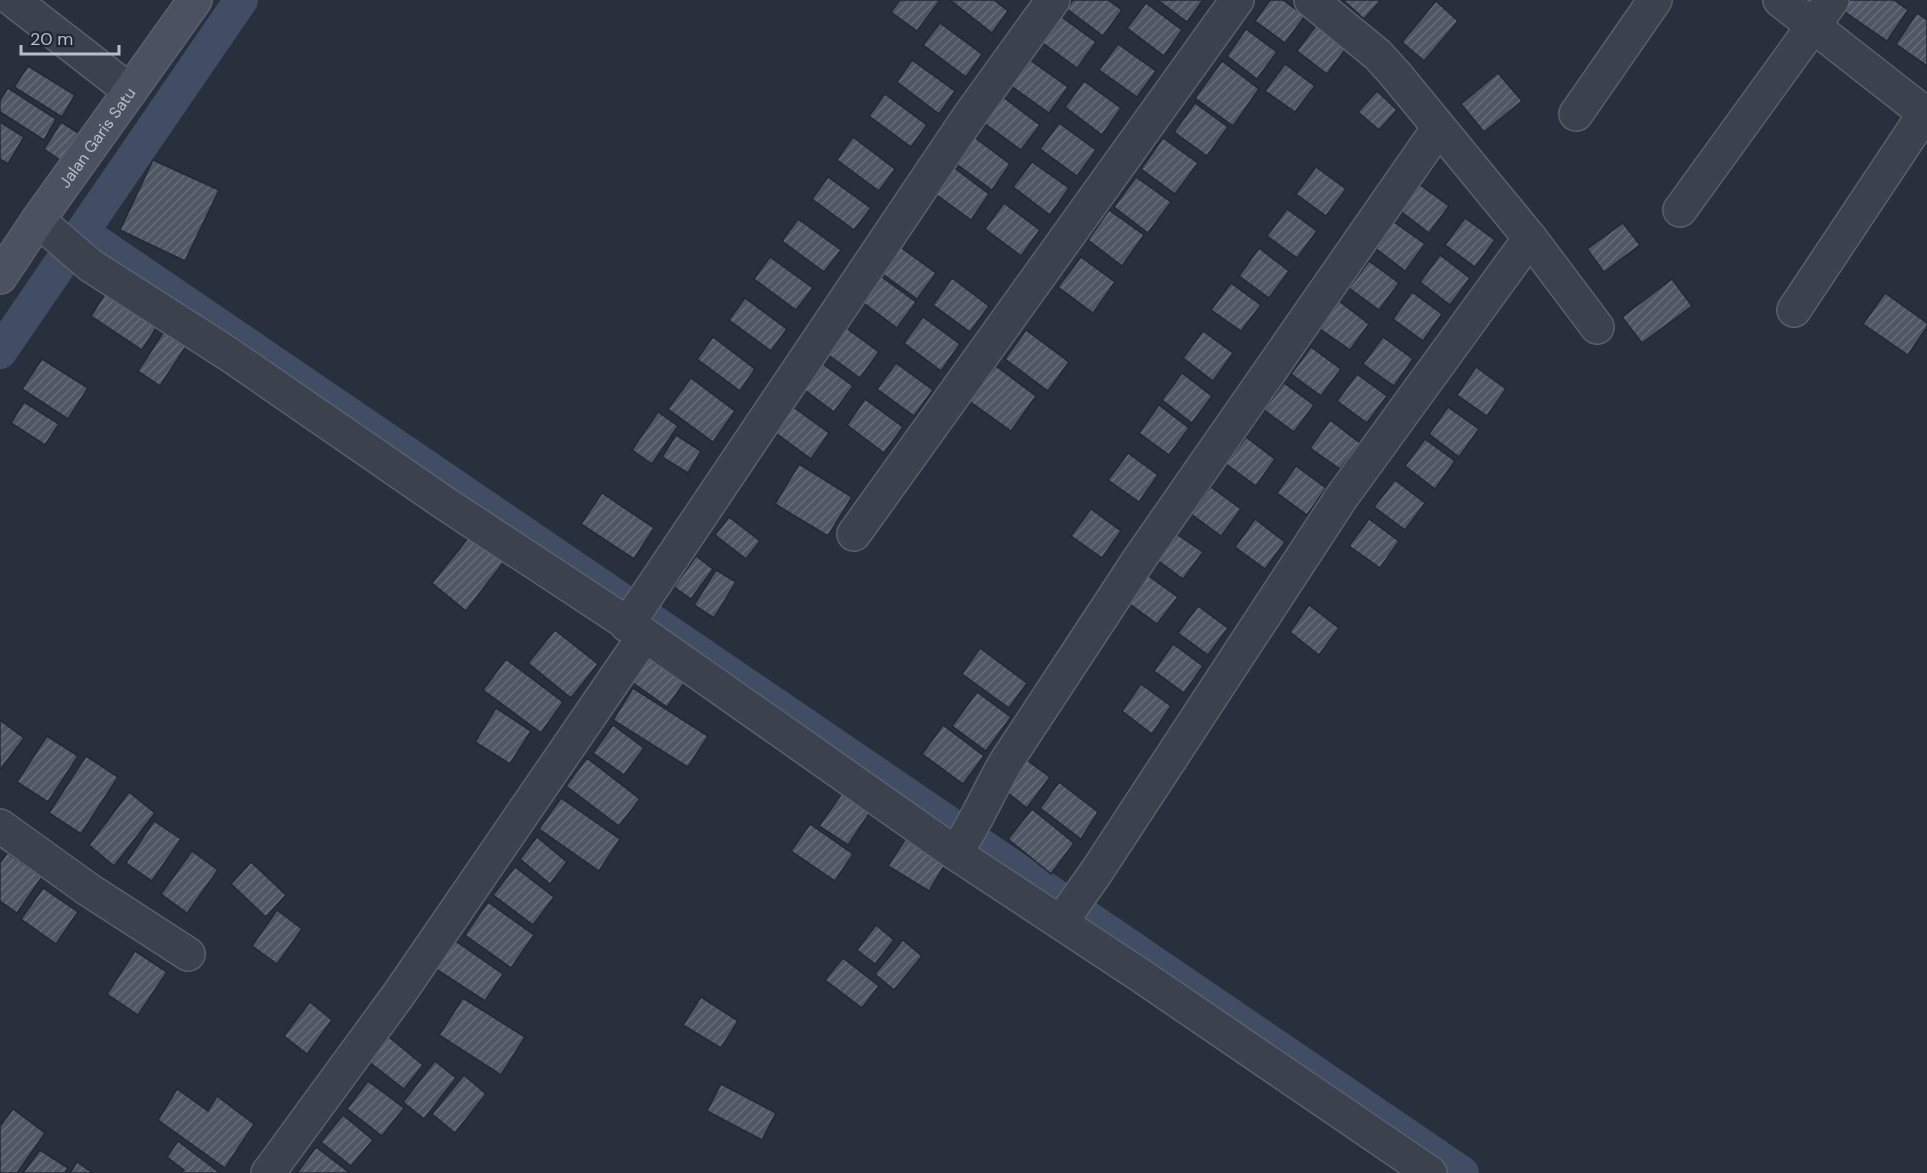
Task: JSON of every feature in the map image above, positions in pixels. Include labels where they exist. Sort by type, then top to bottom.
[{"type":"street","points":[[13,0],[130,91]]},
{"type":"street","name":"Jalan Garis Satu","points":[[0,277],[47,229],[130,91],[195,0]]},
{"type":"street","points":[[268,1173],[399,994],[968,118],[1053,0]]},
{"type":"street","points":[[854,534],[1237,0]]},
{"type":"street","points":[[1311,0],[1378,55],[1396,75],[1438,129],[1530,238],[1597,327]]},
{"type":"street","points":[[1576,114],[1655,0]]},
{"type":"street","points":[[1780,0],[1823,12],[1926,113],[1794,310]]},
{"type":"street","points":[[1680,210],[1823,12]]},
{"type":"street","points":[[965,839],[1006,762],[1140,558],[1438,129]]},
{"type":"street","points":[[47,229],[90,265],[227,353],[437,498],[636,630],[965,839],[1061,922],[1430,1173]]},
{"type":"street","points":[[1061,922],[1104,861],[1341,498],[1530,238]]},
{"type":"street","points":[[0,826],[88,890],[188,954]]},
{"type":"building","points":[[900,0],[940,0],[917,31],[891,12]]},
{"type":"building","points":[[950,0],[994,0],[1008,11],[992,33]]},
{"type":"building","points":[[1073,0],[1108,0],[1122,10],[1103,36],[1067,9]]},
{"type":"building","points":[[1160,0],[1203,0],[1187,22]]},
{"type":"building","points":[[1270,0],[1283,0],[1305,16],[1285,43],[1255,21]]},
{"type":"building","points":[[1343,0],[1381,0],[1364,19]]},
{"type":"building","points":[[1849,0],[1894,0],[1908,10],[1887,41],[1842,10]]},
{"type":"building","points":[[1436,1],[1458,21],[1424,61],[1402,42]]},
{"type":"building","points":[[1146,3],[1182,30],[1164,56],[1127,28]]},
{"type":"building","points":[[1917,13],[1927,20],[1927,66],[1896,44]]},
{"type":"building","points":[[1059,15],[1096,42],[1077,68],[1040,41]]},
{"type":"building","points":[[940,23],[982,54],[966,77],[923,45]]},
{"type":"building","points":[[1317,24],[1347,47],[1327,74],[1297,51]]},
{"type":"building","points":[[1246,29],[1277,52],[1257,79],[1227,56]]},
{"type":"building","points":[[1118,44],[1156,71],[1137,97],[1099,70]]},
{"type":"building","points":[[912,60],[955,91],[939,114],[897,82]]},
{"type":"building","points":[[1030,60],[1068,87],[1049,113],[1011,86]]},
{"type":"building","points":[[1222,61],[1259,89],[1233,126],[1195,98]]},
{"type":"building","points":[[1285,64],[1315,86],[1295,112],[1265,91]]},
{"type":"building","points":[[28,66],[75,95],[62,117],[14,87]]},
{"type":"building","points":[[1498,73],[1522,101],[1484,132],[1461,104]]},
{"type":"building","points":[[1084,81],[1121,108],[1102,135],[1065,107]]},
{"type":"building","points":[[8,88],[56,119],[44,140],[0,112],[0,100]]},
{"type":"building","points":[[1377,91],[1397,110],[1379,130],[1358,112]]},
{"type":"building","points":[[885,94],[927,125],[911,147],[869,116]]},
{"type":"building","points":[[1003,97],[1040,125],[1021,150],[984,123]]},
{"type":"building","points":[[1195,103],[1228,127],[1207,156],[1174,132]]},
{"type":"building","points":[[0,122],[24,137],[8,164],[0,159]]},
{"type":"building","points":[[61,122],[80,134],[63,162],[44,149]]},
{"type":"building","points":[[1059,123],[1096,150],[1077,176],[1040,149]]},
{"type":"building","points":[[853,137],[895,169],[879,191],[837,160]]},
{"type":"building","points":[[974,137],[1010,164],[992,190],[955,163]]},
{"type":"building","points":[[1163,138],[1198,163],[1175,194],[1141,169]]},
{"type":"building","points":[[153,160],[219,190],[185,261],[120,230]]},
{"type":"building","points":[[1032,162],[1069,188],[1050,215],[1013,187]]},
{"type":"building","points":[[953,167],[989,194],[971,220],[934,193]]},
{"type":"building","points":[[1316,167],[1346,189],[1326,216],[1296,194]]},
{"type":"building","points":[[828,177],[871,208],[854,230],[812,199]]},
{"type":"building","points":[[1136,177],[1171,202],[1148,233],[1114,207]]},
{"type":"building","points":[[1419,184],[1449,206],[1429,233],[1399,210]]},
{"type":"building","points":[[1004,203],[1040,230],[1021,256],[985,229]]},
{"type":"building","points":[[1287,209],[1317,231],[1297,258],[1267,236]]},
{"type":"building","points":[[1109,210],[1144,235],[1122,266],[1088,240]]},
{"type":"building","points":[[1465,218],[1495,240],[1475,267],[1445,245]]},
{"type":"building","points":[[798,219],[841,250],[824,272],[782,241]]},
{"type":"building","points":[[1394,222],[1425,244],[1405,271],[1375,248]]},
{"type":"building","points":[[1623,223],[1640,245],[1604,272],[1587,249]]},
{"type":"building","points":[[899,246],[936,273],[917,299],[880,272]]},
{"type":"building","points":[[1259,248],[1289,271],[1269,298],[1239,276]]},
{"type":"building","points":[[1440,255],[1470,278],[1450,305],[1420,282]]},
{"type":"building","points":[[770,257],[813,288],[796,310],[754,279]]},
{"type":"building","points":[[1081,257],[1115,282],[1093,313],[1058,287]]},
{"type":"building","points":[[1369,261],[1399,283],[1379,310],[1349,288]]},
{"type":"building","points":[[879,275],[916,302],[897,328],[861,301]]},
{"type":"building","points":[[952,278],[989,306],[970,332],[933,305]]},
{"type":"building","points":[[1672,279],[1692,306],[1642,343],[1622,317]]},
{"type":"building","points":[[113,281],[164,316],[142,350],[91,316]]},
{"type":"building","points":[[1231,283],[1261,305],[1241,331],[1211,310]]},
{"type":"building","points":[[1412,292],[1442,314],[1423,341],[1393,319]]},
{"type":"building","points":[[1885,293],[1927,323],[1927,327],[1908,355],[1863,324]]},
{"type":"building","points":[[745,298],[787,329],[771,351],[729,320]]},
{"type":"building","points":[[1339,301],[1369,324],[1350,350],[1320,329]]},
{"type":"building","points":[[923,317],[960,344],[941,371],[904,343]]},
{"type":"building","points":[[172,319],[194,334],[160,386],[138,371]]},
{"type":"building","points":[[842,325],[879,352],[860,378],[823,351]]},
{"type":"building","points":[[1026,330],[1069,362],[1048,391],[1005,359]]},
{"type":"building","points":[[1203,331],[1233,353],[1213,381],[1183,358]]},
{"type":"building","points":[[713,337],[755,369],[740,391],[697,359]]},
{"type":"building","points":[[1383,337],[1413,359],[1394,386],[1363,364]]},
{"type":"building","points":[[1311,347],[1341,369],[1321,396],[1291,374]]},
{"type":"building","points":[[42,359],[88,388],[68,419],[22,389]]},
{"type":"building","points":[[816,359],[853,386],[834,412],[798,385]]},
{"type":"building","points":[[896,363],[933,390],[914,416],[877,389]]},
{"type":"building","points":[[996,366],[1036,396],[1011,431],[969,401]]},
{"type":"building","points":[[1476,367],[1506,389],[1487,416],[1457,395]]},
{"type":"building","points":[[1182,373],[1212,396],[1192,423],[1162,400]]},
{"type":"building","points":[[1357,374],[1387,396],[1367,423],[1337,401]]},
{"type":"building","points":[[691,378],[735,411],[713,442],[668,409]]},
{"type":"building","points":[[1284,383],[1314,405],[1294,432],[1264,410]]},
{"type":"building","points":[[865,399],[903,427],[884,453],[847,425]]},
{"type":"building","points":[[24,402],[59,424],[45,445],[11,423]]},
{"type":"building","points":[[1159,405],[1189,428],[1169,455],[1139,433]]},
{"type":"building","points":[[792,406],[829,433],[811,459],[773,431]]},
{"type":"building","points":[[1448,407],[1479,429],[1459,457],[1429,434]]},
{"type":"building","points":[[658,412],[678,426],[652,464],[632,450]]},
{"type":"building","points":[[1330,420],[1360,443],[1340,469],[1310,448]]},
{"type":"building","points":[[676,435],[701,451],[688,473],[662,457]]},
{"type":"building","points":[[1246,437],[1275,459],[1256,486],[1226,464]]},
{"type":"building","points":[[1425,439],[1455,461],[1435,489],[1405,466]]},
{"type":"building","points":[[1128,453],[1158,475],[1139,502],[1108,480]]},
{"type":"building","points":[[799,464],[852,497],[828,536],[775,504]]},
{"type":"building","points":[[1296,466],[1326,488],[1307,515],[1277,493]]},
{"type":"building","points":[[1395,480],[1425,503],[1405,530],[1374,507]]},
{"type":"building","points":[[1211,487],[1241,509],[1221,536],[1191,514]]},
{"type":"building","points":[[602,493],[654,528],[634,559],[581,524]]},
{"type":"building","points":[[1091,509],[1121,531],[1102,558],[1071,536]]},
{"type":"building","points":[[729,517],[760,541],[746,559],[715,535]]},
{"type":"building","points":[[1255,519],[1285,542],[1265,569],[1235,547]]},
{"type":"building","points":[[1369,519],[1399,541],[1380,568],[1349,546]]},
{"type":"building","points":[[1172,531],[1203,552],[1183,579],[1153,557]]},
{"type":"building","points":[[473,532],[506,559],[466,611],[432,583]]},
{"type":"building","points":[[696,556],[713,569],[691,599],[674,587]]},
{"type":"building","points":[[716,570],[736,582],[714,618],[694,605]]},
{"type":"building","points":[[1147,575],[1178,597],[1157,624],[1127,602]]},
{"type":"building","points":[[1309,605],[1339,628],[1319,655],[1290,632]]},
{"type":"building","points":[[1198,606],[1228,628],[1208,655],[1178,633]]},
{"type":"building","points":[[555,630],[598,664],[571,698],[528,663]]},
{"type":"building","points":[[651,643],[692,672],[667,707],[626,678]]},
{"type":"building","points":[[1173,644],[1203,666],[1184,693],[1154,671]]},
{"type":"building","points":[[980,648],[1027,683],[1009,708],[962,674]]},
{"type":"building","points":[[506,659],[563,702],[541,733],[483,690]]},
{"type":"building","points":[[1141,684],[1171,706],[1152,734],[1122,711]]},
{"type":"building","points":[[633,688],[708,736],[688,767],[613,720]]},
{"type":"building","points":[[977,692],[1011,717],[986,751],[952,726]]},
{"type":"building","points":[[496,708],[531,731],[510,764],[475,742]]},
{"type":"building","points":[[0,720],[24,738],[0,770]]},
{"type":"building","points":[[613,725],[644,748],[624,775],[593,753]]},
{"type":"building","points":[[943,725],[984,756],[963,784],[922,754]]},
{"type":"building","points":[[47,736],[78,756],[48,802],[17,782]]},
{"type":"building","points":[[86,756],[118,777],[81,834],[49,813]]},
{"type":"building","points":[[587,758],[640,799],[619,826],[566,786]]},
{"type":"building","points":[[1024,758],[1050,777],[1027,808],[1000,787]]},
{"type":"building","points":[[1059,782],[1098,812],[1081,839],[1040,808]]},
{"type":"building","points":[[848,785],[875,805],[848,845],[819,826]]},
{"type":"building","points":[[129,792],[155,813],[114,866],[89,845]]},
{"type":"building","points":[[561,798],[620,839],[599,871],[539,829]]},
{"type":"building","points":[[1032,809],[1074,843],[1051,874],[1008,839]]},
{"type":"building","points":[[154,821],[181,839],[152,881],[126,863]]},
{"type":"building","points":[[810,824],[853,854],[835,881],[791,851]]},
{"type":"building","points":[[537,837],[567,862],[550,884],[520,859]]},
{"type":"building","points":[[906,838],[946,863],[929,891],[888,866]]},
{"type":"building","points":[[192,851],[218,870],[187,913],[161,894]]},
{"type":"building","points":[[7,853],[42,877],[17,913],[0,901],[0,863]]},
{"type":"building","points":[[251,862],[286,895],[266,917],[231,884]]},
{"type":"building","points":[[515,867],[554,897],[533,925],[493,895]]},
{"type":"building","points":[[43,888],[78,912],[56,944],[21,919]]},
{"type":"building","points":[[488,902],[534,935],[511,968],[465,935]]},
{"type":"building","points":[[277,910],[302,929],[277,964],[252,946]]},
{"type":"building","points":[[876,925],[894,940],[875,964],[857,950]]},
{"type":"building","points":[[454,940],[503,974],[485,1001],[436,969]]},
{"type":"building","points":[[903,940],[922,956],[894,990],[875,974]]},
{"type":"building","points":[[135,951],[167,972],[138,1015],[107,994]]},
{"type":"building","points":[[843,958],[879,986],[862,1008],[825,980]]},
{"type":"building","points":[[701,997],[738,1021],[721,1048],[683,1025]]},
{"type":"building","points":[[463,998],[525,1037],[501,1075],[439,1035]]},
{"type":"building","points":[[310,1002],[332,1020],[307,1054],[284,1036]]},
{"type":"building","points":[[384,1033],[423,1065],[404,1089],[364,1058]]},
{"type":"building","points":[[435,1061],[456,1078],[424,1119],[403,1102]]},
{"type":"building","points":[[464,1075],[486,1094],[455,1133],[432,1114]]},
{"type":"building","points":[[368,1081],[404,1108],[382,1136],[347,1109]]},
{"type":"building","points":[[721,1084],[776,1113],[762,1140],[707,1111]]},
{"type":"building","points":[[177,1089],[208,1111],[217,1096],[254,1124],[225,1168],[158,1120]]},
{"type":"building","points":[[13,1109],[45,1133],[17,1173],[0,1173],[0,1126]]},
{"type":"building","points":[[343,1115],[373,1140],[351,1166],[321,1142]]},
{"type":"building","points":[[178,1141],[220,1173],[181,1173],[184,1170],[167,1157]]},
{"type":"building","points":[[316,1147],[350,1173],[297,1173]]},
{"type":"building","points":[[40,1150],[68,1168],[65,1173],[23,1173]]},
{"type":"building","points":[[77,1162],[93,1173],[70,1173]]},
{"type":"waterway","points":[[0,352],[241,0]]},
{"type":"waterway","points":[[82,232],[1462,1173]]}]
